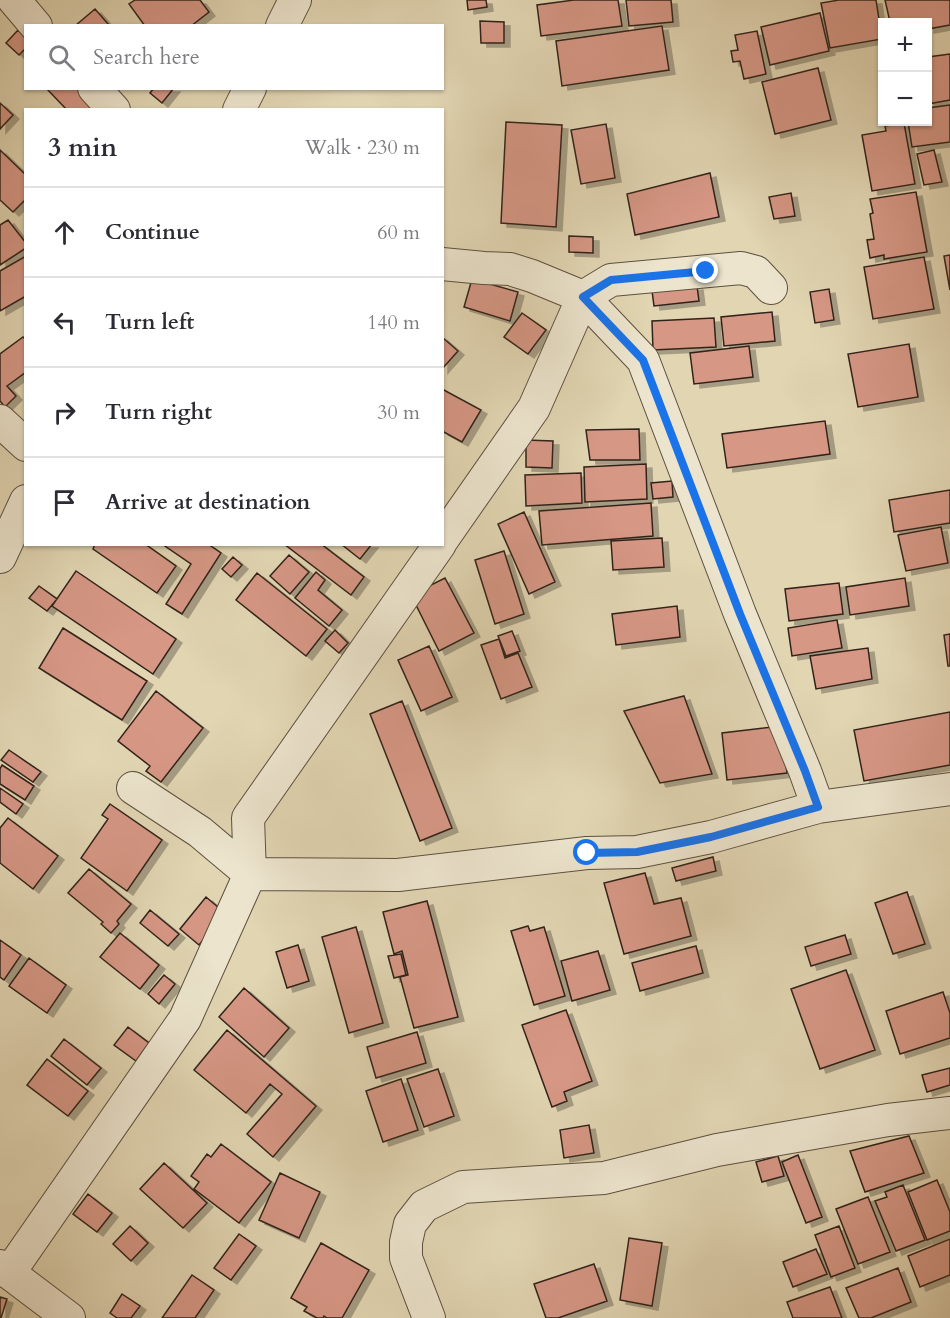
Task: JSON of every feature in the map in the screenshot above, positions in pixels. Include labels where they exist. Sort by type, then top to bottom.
[{"type":"street","points":[[14,0],[34,24]]},
{"type":"street","points":[[283,24],[295,0]]},
{"type":"street","points":[[96,90],[112,108]]},
{"type":"street","points":[[241,108],[249,90]]},
{"type":"street","points":[[444,264],[510,269],[583,297],[643,360],[736,603],[818,807]]},
{"type":"street","points":[[444,537],[534,408],[583,297],[611,280],[741,268],[756,272],[771,288]]},
{"type":"street","points":[[0,421],[24,444]]},
{"type":"street","points":[[0,557],[24,505]]},
{"type":"street","points":[[69,1318],[5,1270],[185,1018],[250,874],[248,818],[439,546]]},
{"type":"street","points":[[133,788],[200,832],[250,874],[399,875],[587,853],[637,852],[711,837],[818,807],[950,789]]},
{"type":"street","points":[[429,1318],[406,1258],[406,1242],[410,1224],[424,1206],[463,1187],[604,1178],[717,1150],[888,1120],[950,1113]]},
{"type":"building","points":[[135,0],[200,0],[209,12],[194,24],[144,24],[129,4]]},
{"type":"building","points":[[467,0],[486,0],[487,7],[468,10]]},
{"type":"building","points":[[574,0],[618,0],[622,26],[541,36],[537,5]]},
{"type":"building","points":[[626,0],[671,0],[673,22],[629,26]]},
{"type":"building","points":[[839,0],[876,0],[879,18],[878,40],[830,48],[821,3]]},
{"type":"building","points":[[885,0],[950,0],[950,25],[932,28],[932,18],[889,18]]},
{"type":"building","points":[[95,9],[108,24],[77,24]]},
{"type":"building","points":[[820,13],[829,51],[770,65],[761,27]]},
{"type":"building","points":[[480,21],[504,22],[504,43],[481,43]]},
{"type":"building","points":[[662,26],[669,70],[562,86],[556,41]]},
{"type":"building","points":[[18,30],[24,35],[24,50],[19,55],[6,43]]},
{"type":"building","points":[[757,31],[766,74],[744,79],[740,61],[733,62],[731,51],[738,50],[735,35]]},
{"type":"building","points":[[950,54],[950,100],[932,103],[932,56]]},
{"type":"building","points":[[818,68],[831,120],[775,134],[762,82]]},
{"type":"building","points":[[48,90],[82,90],[96,108],[65,108]]},
{"type":"building","points":[[152,90],[172,90],[162,103],[150,93]]},
{"type":"building","points":[[0,103],[13,115],[0,129]]},
{"type":"building","points":[[950,105],[950,142],[912,147],[909,126],[932,126],[932,107]]},
{"type":"building","points":[[506,122],[562,125],[556,227],[501,223]]},
{"type":"building","points":[[606,124],[615,178],[581,184],[571,130]]},
{"type":"building","points":[[885,126],[905,126],[915,184],[872,191],[862,135],[886,131]]},
{"type":"building","points":[[0,150],[24,173],[24,201],[13,212],[0,200]]},
{"type":"building","points":[[934,150],[942,182],[924,185],[917,154]]},
{"type":"building","points":[[710,173],[719,217],[635,235],[627,194]]},
{"type":"building","points":[[916,192],[927,252],[884,259],[884,255],[870,258],[867,240],[874,239],[870,199]]},
{"type":"building","points":[[791,193],[795,216],[774,219],[769,197]]},
{"type":"building","points":[[8,220],[24,240],[24,249],[0,265],[0,225]]},
{"type":"building","points":[[569,236],[593,237],[593,253],[569,252]]},
{"type":"building","points":[[950,255],[950,290],[944,256]]},
{"type":"building","points":[[24,257],[24,297],[0,311],[0,271]]},
{"type":"building","points":[[924,257],[934,309],[873,319],[864,267]]},
{"type":"building","points":[[472,279],[518,292],[510,321],[464,307]]},
{"type":"building","points":[[697,286],[699,301],[654,306],[652,291]]},
{"type":"building","points":[[829,289],[834,320],[815,323],[810,292]]},
{"type":"building","points":[[772,312],[775,341],[724,346],[721,317]]},
{"type":"building","points":[[522,313],[546,330],[528,354],[504,337]]},
{"type":"building","points":[[714,318],[716,347],[653,350],[652,321]]},
{"type":"building","points":[[24,338],[24,373],[7,386],[16,396],[5,407],[0,401],[0,354]]},
{"type":"building","points":[[444,339],[458,351],[444,367]]},
{"type":"building","points":[[909,344],[918,397],[858,407],[848,354]]},
{"type":"building","points":[[749,346],[753,377],[694,384],[690,353]]},
{"type":"building","points":[[444,390],[481,410],[462,442],[444,432]]},
{"type":"building","points":[[825,421],[830,454],[727,468],[722,434]]},
{"type":"building","points":[[639,429],[640,460],[590,460],[586,430]]},
{"type":"building","points":[[526,440],[553,441],[552,468],[526,467]]},
{"type":"building","points":[[646,464],[647,499],[585,502],[584,467]]},
{"type":"building","points":[[581,473],[582,503],[526,506],[525,475]]},
{"type":"building","points":[[672,481],[673,497],[653,499],[651,483]]},
{"type":"building","points":[[950,490],[950,523],[894,532],[889,500]]},
{"type":"building","points":[[651,503],[653,536],[542,545],[539,511]]},
{"type":"building","points":[[524,512],[555,582],[529,594],[498,524]]},
{"type":"building","points":[[941,527],[948,563],[906,571],[898,535]]},
{"type":"building","points":[[662,538],[664,567],[613,570],[611,541]]},
{"type":"building","points":[[94,546],[148,546],[176,566],[157,593],[93,549]]},
{"type":"building","points":[[165,546],[211,546],[221,553],[182,614],[166,604],[191,564]]},
{"type":"building","points":[[287,546],[324,546],[364,577],[351,595]]},
{"type":"building","points":[[344,546],[370,546],[360,559]]},
{"type":"building","points":[[504,551],[524,614],[495,624],[475,560]]},
{"type":"building","points":[[289,555],[309,572],[290,594],[270,576]]},
{"type":"building","points":[[233,557],[242,565],[231,577],[222,569]]},
{"type":"building","points":[[76,571],[176,639],[153,674],[52,606]]},
{"type":"building","points":[[316,572],[325,580],[318,590],[342,610],[329,626],[295,598]]},
{"type":"building","points":[[257,573],[327,629],[306,656],[236,600]]},
{"type":"building","points":[[445,578],[474,633],[439,651],[411,595]]},
{"type":"building","points":[[905,578],[909,606],[850,615],[846,587]]},
{"type":"building","points":[[839,583],[843,614],[789,621],[785,589]]},
{"type":"building","points":[[39,586],[57,599],[47,611],[29,598]]},
{"type":"building","points":[[677,606],[680,637],[616,645],[612,614]]},
{"type":"building","points":[[837,620],[842,648],[792,656],[788,628]]},
{"type":"building","points":[[63,628],[147,681],[122,720],[39,668]]},
{"type":"building","points":[[335,630],[348,643],[339,653],[325,641]]},
{"type":"building","points":[[512,631],[520,651],[506,656],[498,636]]},
{"type":"building","points":[[950,634],[950,666],[948,666],[944,635]]},
{"type":"building","points":[[499,639],[505,658],[518,653],[532,687],[501,699],[481,645]]},
{"type":"building","points":[[429,646],[452,697],[421,711],[398,660]]},
{"type":"building","points":[[868,648],[872,679],[816,689],[810,656]]},
{"type":"building","points":[[156,691],[203,728],[161,782],[146,771],[150,766],[118,741]]},
{"type":"building","points":[[684,696],[712,774],[660,783],[624,711]]},
{"type":"building","points":[[402,701],[452,828],[420,841],[370,714]]},
{"type":"building","points":[[950,712],[950,765],[864,781],[854,730]]},
{"type":"building","points":[[781,726],[787,773],[727,780],[722,733]]},
{"type":"building","points":[[9,750],[41,772],[33,782],[1,760]]},
{"type":"building","points":[[2,765],[34,786],[25,800],[0,784]]},
{"type":"building","points":[[0,788],[23,804],[16,814],[0,802]]},
{"type":"building","points":[[110,804],[162,840],[127,891],[81,858],[108,819],[102,815]]},
{"type":"building","points":[[8,818],[58,856],[33,889],[0,863],[0,828]]},
{"type":"building","points":[[713,857],[716,871],[676,881],[672,868]]},
{"type":"building","points":[[89,869],[131,904],[117,921],[119,924],[111,933],[101,924],[103,922],[68,893]]},
{"type":"building","points":[[645,873],[654,904],[681,898],[691,936],[624,954],[604,883]]},
{"type":"building","points":[[907,892],[925,944],[893,954],[875,903]]},
{"type":"building","points":[[206,897],[225,913],[199,945],[180,929]]},
{"type":"building","points":[[427,901],[458,1017],[414,1028],[400,977],[408,975],[402,951],[394,954],[383,912]]},
{"type":"building","points":[[150,910],[179,934],[168,946],[140,923]]},
{"type":"building","points":[[528,926],[530,931],[544,927],[565,996],[534,1005],[511,931]]},
{"type":"building","points":[[356,927],[383,1023],[349,1033],[322,937]]},
{"type":"building","points":[[120,933],[159,965],[140,989],[100,957]]},
{"type":"building","points":[[845,935],[851,954],[811,966],[805,947]]},
{"type":"building","points":[[0,940],[21,955],[4,980],[0,977]]},
{"type":"building","points":[[298,945],[309,981],[287,988],[276,952]]},
{"type":"building","points":[[696,946],[703,973],[640,991],[632,963]]},
{"type":"building","points":[[598,951],[610,990],[572,1001],[561,961]]},
{"type":"building","points":[[401,954],[406,975],[394,978],[388,956]]},
{"type":"building","points":[[29,958],[66,985],[47,1013],[9,986]]},
{"type":"building","points":[[846,970],[875,1050],[820,1069],[791,989]]},
{"type":"building","points":[[164,975],[175,984],[159,1004],[148,994]]},
{"type":"building","points":[[244,988],[289,1028],[264,1057],[219,1017]]},
{"type":"building","points":[[943,992],[950,1013],[950,1038],[900,1054],[886,1011]]},
{"type":"building","points":[[566,1010],[592,1081],[564,1092],[567,1101],[552,1107],[522,1025]]},
{"type":"building","points":[[128,1027],[149,1043],[136,1061],[114,1045]]},
{"type":"building","points":[[227,1030],[316,1106],[273,1157],[247,1134],[282,1094],[270,1084],[246,1113],[194,1070]]},
{"type":"building","points":[[417,1032],[426,1063],[376,1078],[367,1047]]},
{"type":"building","points":[[64,1039],[101,1068],[87,1085],[51,1056]]},
{"type":"building","points":[[47,1059],[88,1091],[68,1116],[27,1085]]},
{"type":"building","points":[[950,1068],[950,1085],[927,1092],[922,1075]]},
{"type":"building","points":[[438,1069],[454,1116],[424,1127],[407,1079]]},
{"type":"building","points":[[401,1079],[418,1130],[383,1142],[366,1091]]},
{"type":"building","points":[[589,1125],[594,1153],[564,1158],[560,1130]]},
{"type":"building","points":[[909,1136],[924,1173],[865,1192],[850,1151]]},
{"type":"building","points":[[221,1144],[271,1182],[239,1223],[194,1189],[199,1182],[191,1176],[207,1154],[211,1157]]},
{"type":"building","points":[[798,1155],[822,1217],[806,1223],[782,1162]]},
{"type":"building","points":[[778,1156],[784,1176],[762,1182],[756,1162]]},
{"type":"building","points":[[164,1163],[207,1203],[183,1228],[140,1189]]},
{"type":"building","points":[[280,1173],[320,1192],[299,1238],[259,1220]]},
{"type":"building","points":[[937,1180],[950,1212],[950,1231],[927,1240],[908,1192]]},
{"type":"building","points":[[903,1185],[925,1240],[896,1251],[875,1201],[887,1197],[885,1192]]},
{"type":"building","points":[[88,1194],[112,1213],[97,1232],[73,1214]]},
{"type":"building","points":[[868,1197],[890,1252],[858,1264],[836,1209]]},
{"type":"building","points":[[130,1226],[148,1243],[131,1261],[113,1244]]},
{"type":"building","points":[[839,1226],[855,1268],[831,1277],[815,1235]]},
{"type":"building","points":[[239,1234],[256,1246],[231,1280],[214,1268]]},
{"type":"building","points":[[629,1238],[662,1243],[652,1306],[620,1300]]},
{"type":"building","points":[[950,1239],[950,1275],[920,1287],[908,1256]]},
{"type":"building","points":[[321,1243],[369,1270],[342,1318],[324,1316],[317,1318],[304,1311],[307,1307],[291,1298]]},
{"type":"building","points":[[816,1249],[827,1274],[793,1287],[783,1262]]},
{"type":"building","points":[[594,1264],[607,1301],[558,1318],[546,1318],[534,1284]]},
{"type":"building","points":[[898,1268],[911,1302],[871,1318],[859,1318],[846,1288]]},
{"type":"building","points":[[192,1275],[214,1290],[195,1318],[162,1318]]},
{"type":"building","points":[[830,1287],[842,1318],[793,1318],[787,1302]]},
{"type":"building","points":[[122,1294],[140,1306],[131,1318],[117,1318],[110,1313]]},
{"type":"building","points":[[0,1297],[7,1299],[1,1318],[0,1318]]},
{"type":"route","points":[[587,853],[637,852],[711,837],[818,807],[740,614],[643,360],[583,297],[611,280],[706,271]]}]
